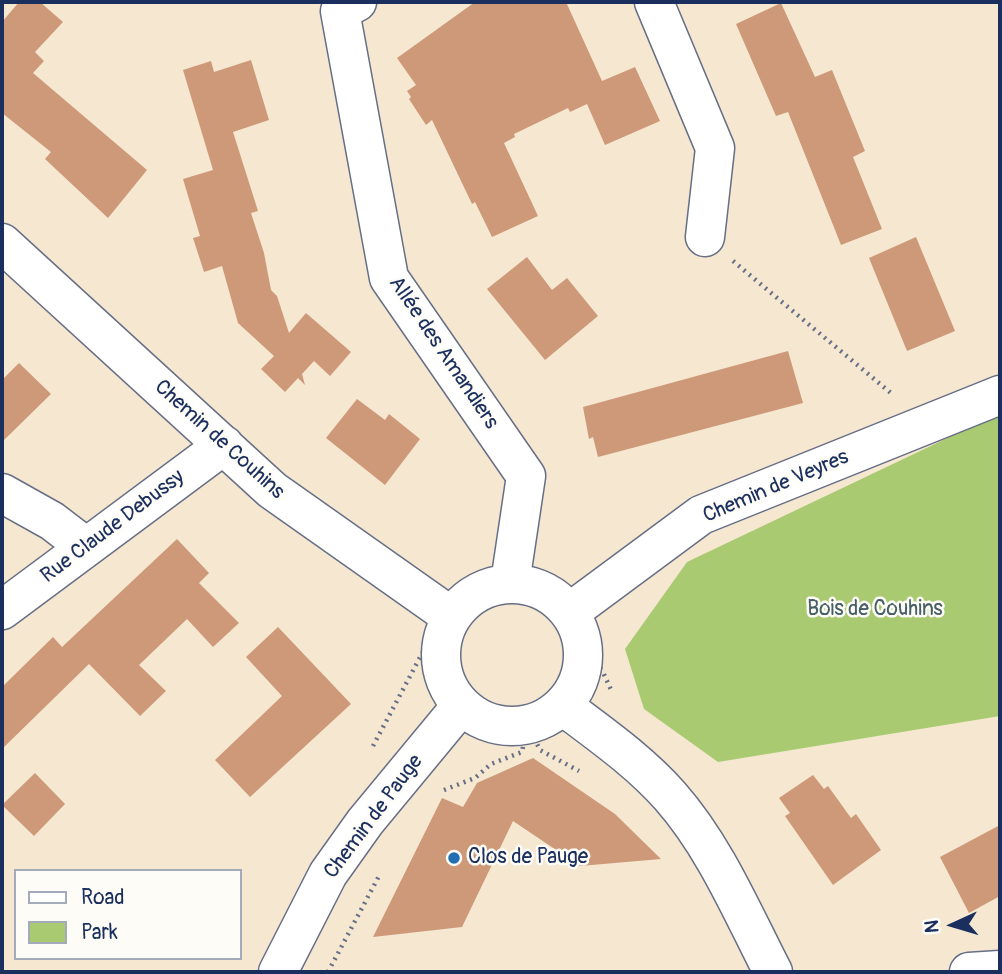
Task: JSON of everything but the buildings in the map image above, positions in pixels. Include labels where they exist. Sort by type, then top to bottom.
[{"type":"street","name":"Allée des Amandiers","points":[[358,2],[340,11],[389,278],[526,477],[510,583]]},
{"type":"street","points":[[654,2],[715,148],[705,237]]},
{"type":"street","name":"Chemin de Couhins","points":[[2,243],[272,490],[452,617]]},
{"type":"street","name":"Chemin de Veyres","points":[[570,612],[701,515],[1000,395]]},
{"type":"street","name":"Rue Claude Debussy","points":[[2,610],[224,445]]},
{"type":"street","points":[[2,493],[52,521],[86,547]]},
{"type":"street","points":[[510,583],[533,586],[553,596],[570,612],[580,632],[584,655],[582,673],[563,706],[541,721],[509,727],[491,724],[461,706],[448,686],[441,663],[442,639],[452,617],[467,599],[487,588],[510,583]]},
{"type":"street","name":"Chemin de Pauge","points":[[278,972],[328,874],[365,822],[461,706]]},
{"type":"street","points":[[563,706],[650,774],[686,814],[704,840],[773,972]]},
{"type":"street","points":[[969,972],[1000,970]]},
{"type":"path","points":[[705,237],[928,424]]},
{"type":"path","points":[[527,725],[540,751],[585,774]]},
{"type":"path","points":[[439,791],[452,789],[475,778],[491,764],[522,752],[527,725]]},
{"type":"path","points":[[328,972],[381,871]]},
{"type":"green space","name":"Bois de Couhins","points":[[1000,413],[1000,716],[718,762],[644,709],[625,649],[687,562]]},
{"type":"place","name":"Clos de Pauge","points":[[454,858]]}]
